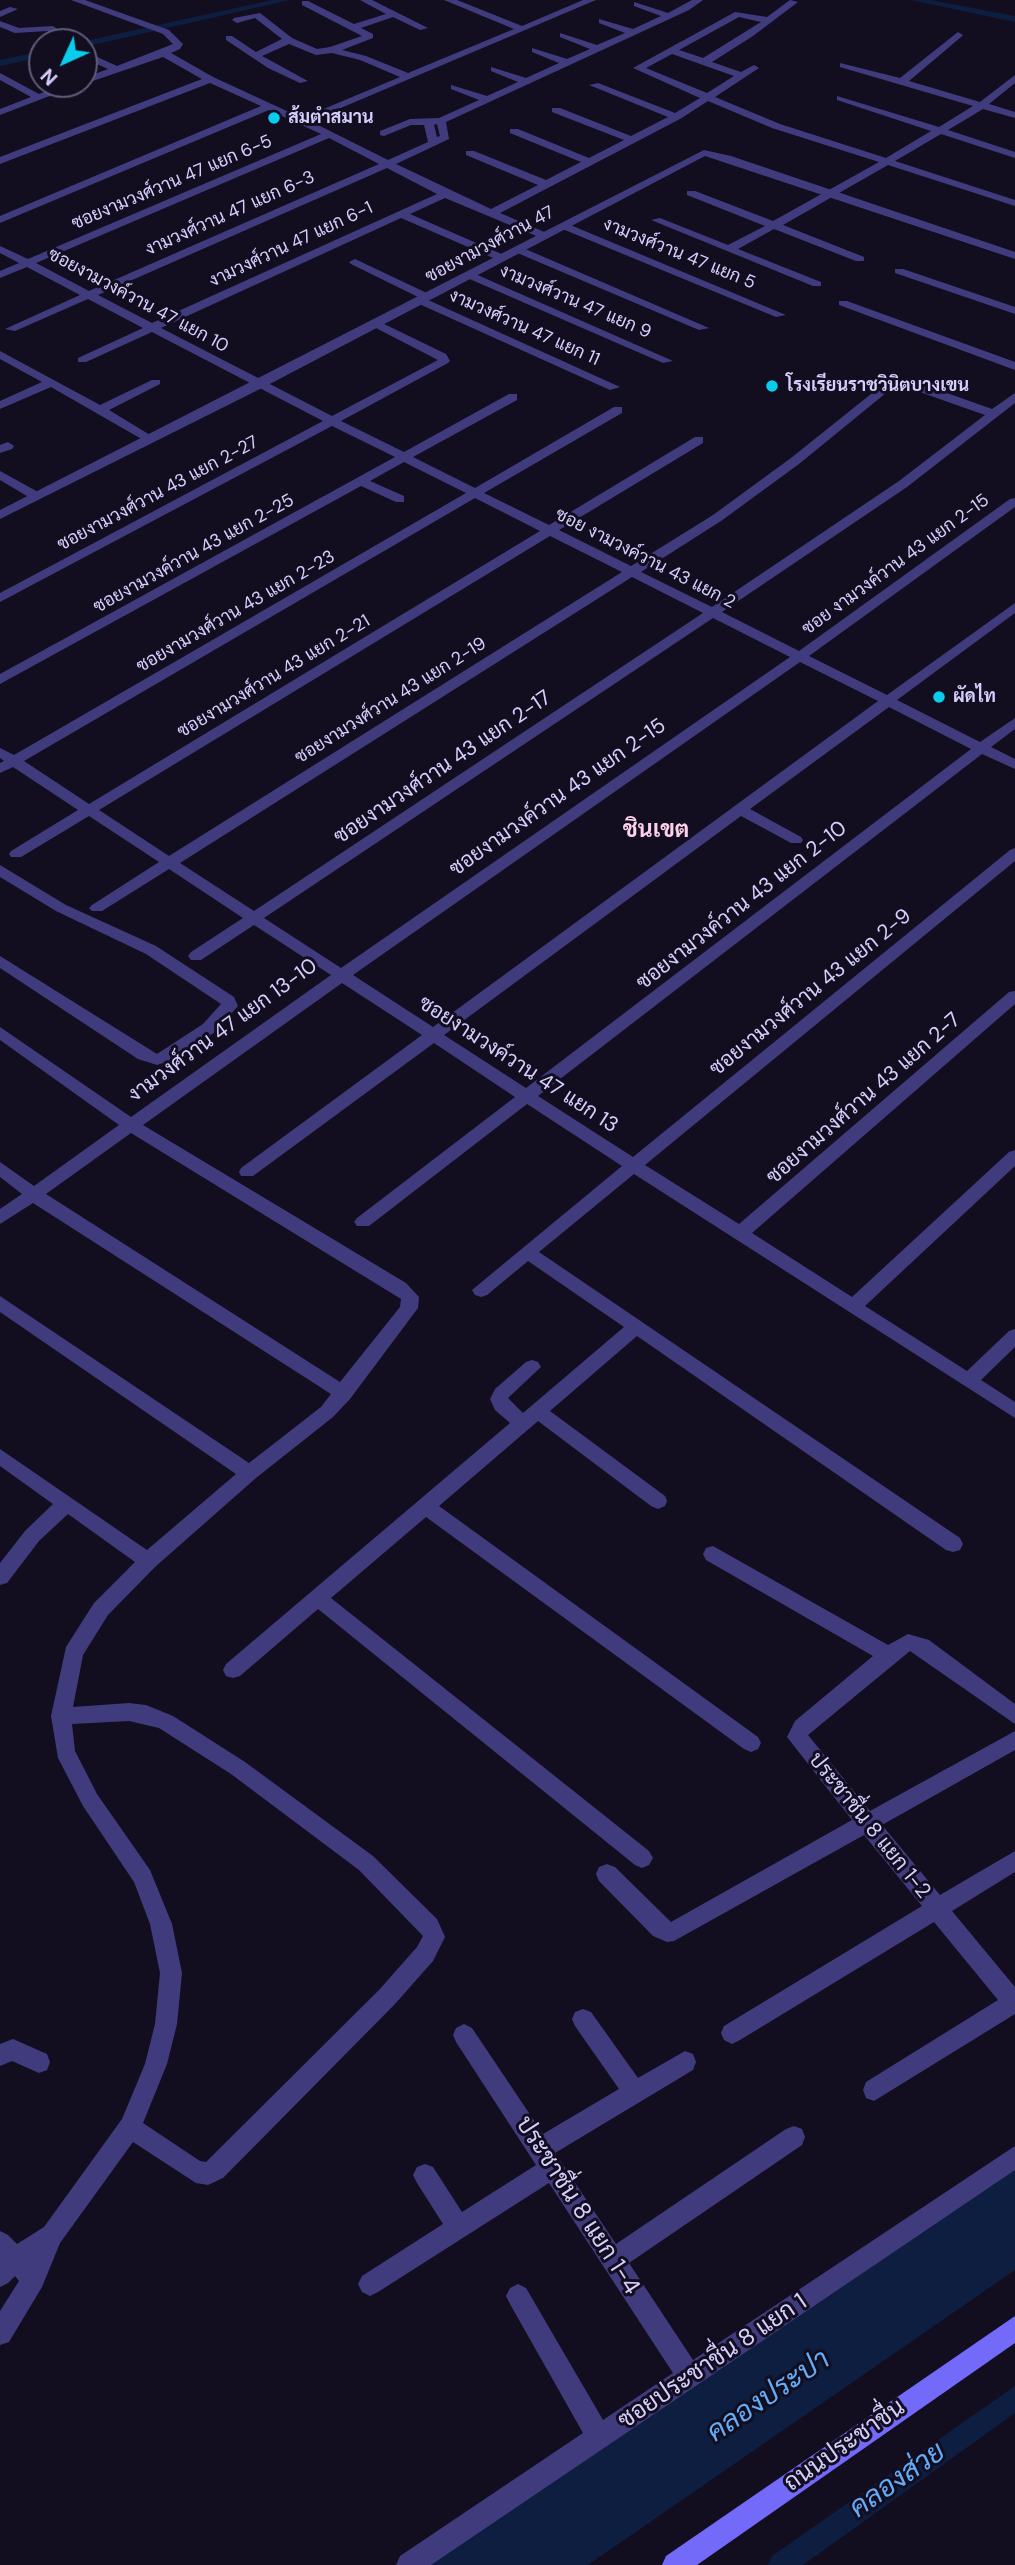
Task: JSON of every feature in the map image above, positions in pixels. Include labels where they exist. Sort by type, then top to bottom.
[{"type":"main road","name":"ถนนประชาชื่น","points":[[682,2563],[1015,2328]]},
{"type":"street","points":[[76,0],[133,18],[166,32],[178,44],[164,53],[100,75]]},
{"type":"street","points":[[365,0],[423,28]]},
{"type":"street","points":[[449,0],[522,29]]},
{"type":"street","points":[[564,0],[578,5]]},
{"type":"street","points":[[302,121],[591,0]]},
{"type":"street","points":[[384,133],[410,121],[442,121],[698,0]]},
{"type":"street","points":[[704,62],[793,2]]},
{"type":"street","points":[[305,3],[381,40]]},
{"type":"street","points":[[637,4],[669,16]]},
{"type":"street","points":[[0,14],[13,9]]},
{"type":"street","points":[[354,27],[394,14]]},
{"type":"street","points":[[767,20],[738,14],[638,68],[783,129],[1015,203]]},
{"type":"street","points":[[237,20],[257,15],[289,40],[341,64]]},
{"type":"street","points":[[602,21],[632,32]]},
{"type":"street","points":[[0,24],[18,31]]},
{"type":"street","points":[[0,38],[28,29]]},
{"type":"street","points":[[563,35],[596,48]]},
{"type":"street","points":[[903,81],[958,35]]},
{"type":"street","points":[[316,52],[332,50],[370,36]]},
{"type":"street","points":[[229,38],[254,56],[303,81]]},
{"type":"street","points":[[254,56],[289,40]]},
{"type":"street","points":[[344,45],[363,58]]},
{"type":"street","points":[[332,50],[363,58],[409,77]]},
{"type":"street","points":[[535,50],[566,62]]},
{"type":"street","points":[[670,50],[743,76]]},
{"type":"street","points":[[164,53],[210,79],[329,134],[445,194],[545,236]]},
{"type":"street","points":[[98,64],[116,69]]},
{"type":"street","points":[[843,65],[1012,112]]},
{"type":"street","points":[[490,214],[676,117],[754,68]]},
{"type":"street","points":[[494,69],[525,81]]},
{"type":"street","points":[[0,76],[28,92]]},
{"type":"street","points":[[729,249],[833,194],[982,105],[1015,78]]},
{"type":"street","points":[[0,161],[210,79]]},
{"type":"street","points":[[594,85],[676,117]]},
{"type":"street","points":[[455,86],[489,100]]},
{"type":"street","points":[[0,112],[39,98]]},
{"type":"street","points":[[841,98],[1015,155]]},
{"type":"street","points":[[0,219],[267,107]]},
{"type":"street","points":[[556,110],[632,140]]},
{"type":"street","points":[[422,112],[442,121]]},
{"type":"street","points":[[428,122],[433,143],[445,137],[442,121]]},
{"type":"street","points":[[514,131],[590,162]]},
{"type":"street","name":"ซอยงามวงศ์วาน 47 แยก 6-5","points":[[0,275],[329,134]]},
{"type":"street","name":"งามวงศ์วาน 47 แยก 6-3","points":[[11,329],[433,143]]},
{"type":"street","points":[[470,153],[546,184]]},
{"type":"street","name":"ซอยงามวงศ์วาน 47","points":[[0,515],[260,384],[704,153],[1015,256]]},
{"type":"street","points":[[691,193],[860,259]]},
{"type":"street","name":"งามวงศ์วาน 47 แยก 6-1","points":[[82,360],[445,194]]},
{"type":"street","points":[[400,214],[502,258]]},
{"type":"street","points":[[656,220],[817,284]]},
{"type":"street","name":"งามวงศ์วาน 47 แยก 5","points":[[564,226],[780,315]]},
{"type":"street","name":"ซอยงามวงค์วาน 47 แยก 10","points":[[0,249],[260,384]]},
{"type":"street","points":[[519,250],[703,328]]},
{"type":"street","name":"งามวงศ์วาน 47 แยก 11","points":[[355,262],[424,299],[614,387]]},
{"type":"street","points":[[899,271],[1015,311]]},
{"type":"street","name":"งามวงศ์วาน 47 แยก 9","points":[[469,275],[667,361]]},
{"type":"street","points":[[843,303],[1015,366]]},
{"type":"street","name":"ซอยงามวงศ์วาน 43 แยก 2-27","points":[[0,598],[444,361],[442,356],[376,324]]},
{"type":"street","points":[[0,354],[149,438]]},
{"type":"street","name":"ซอยงามวงศ์วาน 43 แยก 2-19","points":[[97,908],[717,518],[795,461],[887,384],[895,380],[994,414]]},
{"type":"street","points":[[0,405],[51,382]]},
{"type":"street","points":[[100,410],[156,382]]},
{"type":"street","name":"ซอย งามวงค์วาน 43 แยก 2","points":[[260,384],[1015,765]]},
{"type":"street","name":"ซอยงามวงค์วาน 43 แยก 2-25","points":[[0,680],[513,397]]},
{"type":"street","name":"ซอยงามวงศ์วาน 43 แยก 2-17","points":[[196,956],[904,484],[1015,397]]},
{"type":"street","name":"ซอยงามวงศ์วาน 43 แยก 2-23","points":[[7,765],[618,410]]},
{"type":"street","name":"ซอยงามวงศ์วาน 43 แยก 2-21","points":[[16,854],[699,440]]},
{"type":"street","points":[[0,475],[36,496]]},
{"type":"street","points":[[361,481],[400,499]]},
{"type":"street","name":"ซอย งามวงค์วาน 43 แยก 2-15","points":[[799,656],[1014,502]]},
{"type":"street","points":[[247,1172],[1015,607]]},
{"type":"street","name":"ซอยงามวงค์วาน 43 แยก 2-15","points":[[342,975],[799,656]]},
{"type":"street","name":"ซอยงามวงค์วาน 43 แยก 2-10","points":[[363,1223],[1015,722]]},
{"type":"street","name":"ซอยงามวงค์วาน 47 แยก 13","points":[[0,751],[7,765],[91,810],[528,1097],[1015,1411]]},
{"type":"street","points":[[741,810],[796,839]]},
{"type":"street","name":"ซอยงามวงศ์วาน 43 แยก 2-9","points":[[481,1290],[1015,853]]},
{"type":"street","points":[[0,870],[61,908],[151,950],[228,1001],[230,1006],[209,1028],[172,1054],[157,1060],[144,1055],[0,961]]},
{"type":"street","name":"งามวงศ์วาน 47 แยก 13-10","points":[[0,1219],[342,975]]},
{"type":"street","name":"ซอยงามวงศ์วาน 43 แยก 2-7","points":[[740,1233],[1015,996]]},
{"type":"street","points":[[0,1032],[131,1125],[400,1288],[410,1297],[409,1308],[344,1394],[327,1412],[249,1473],[148,1561],[101,1608],[73,1653],[61,1716],[65,1752],[73,1771],[142,1877],[161,1924],[171,1973],[166,2024],[156,2064],[130,2127],[52,2235],[34,2279],[0,2333]]},
{"type":"street","points":[[854,1306],[1015,1156]]},
{"type":"street","points":[[0,1168],[34,1195],[344,1394]]},
{"type":"street","points":[[527,1252],[953,1544]]},
{"type":"street","points":[[0,1303],[249,1473]]},
{"type":"street","points":[[233,1670],[636,1327]]},
{"type":"street","points":[[970,1380],[1015,1336]]},
{"type":"street","points":[[531,1367],[501,1394],[501,1405],[530,1417],[658,1501]]},
{"type":"street","points":[[0,1456],[148,1561]]},
{"type":"street","points":[[0,1577],[32,1536],[67,1503]]},
{"type":"street","points":[[427,1507],[751,1743]]},
{"type":"street","points":[[713,1555],[888,1655]]},
{"type":"street","points":[[319,1599],[642,1858]]},
{"type":"street","name":"ประชาชื่น 8 แยก 1-2","points":[[1015,1715],[922,1646],[908,1642],[888,1655],[802,1727],[797,1737],[1015,2003]]},
{"type":"street","points":[[61,1716],[129,1712],[146,1714],[166,1722],[284,1801],[366,1863],[429,1926],[434,1937],[425,1954],[387,1997],[215,2171],[208,2174],[196,2172],[130,2127]]},
{"type":"street","points":[[607,1874],[667,1932],[1015,1740]]},
{"type":"street","points":[[732,2033],[1015,1861]]},
{"type":"street","points":[[874,2090],[1015,2003]]},
{"type":"street","points":[[583,2019],[635,2093]]},
{"type":"street","name":"ประชาชื่น 8 แยก 1-4","points":[[464,2035],[690,2377]]},
{"type":"street","points":[[0,2055],[13,2050],[39,2062]]},
{"type":"street","points":[[370,2284],[459,2228],[635,2093],[685,2062]]},
{"type":"street","points":[[612,2260],[794,2137]]},
{"type":"street","name":"ซอยประชาชื่น 8 แยก 1","points":[[409,2565],[1015,2157]]},
{"type":"street","points":[[425,2175],[459,2228]]},
{"type":"street","points":[[34,2279],[5,2259],[52,2235]]},
{"type":"street","points":[[518,2296],[600,2438]]},
{"type":"water","name":"คลองประปา","points":[[1015,2166],[1015,2270],[588,2565],[420,2565]]},
{"type":"waterway","points":[[98,41],[285,0]]},
{"type":"waterway","points":[[916,0],[1015,19]]},
{"type":"waterway","points":[[0,63],[28,57]]},
{"type":"waterway","name":"คลองส่วย","points":[[781,2565],[1015,2398]]},
{"type":"place","name":"ส้มตำสมาน","points":[[274,118]]},
{"type":"place","name":"โรงเรียนราชวินิตบางเขน","points":[[772,386]]},
{"type":"place","name":"ผัดไท","points":[[939,697]]},
{"type":"district","name":"ชินเขต","points":[[656,831]]}]
